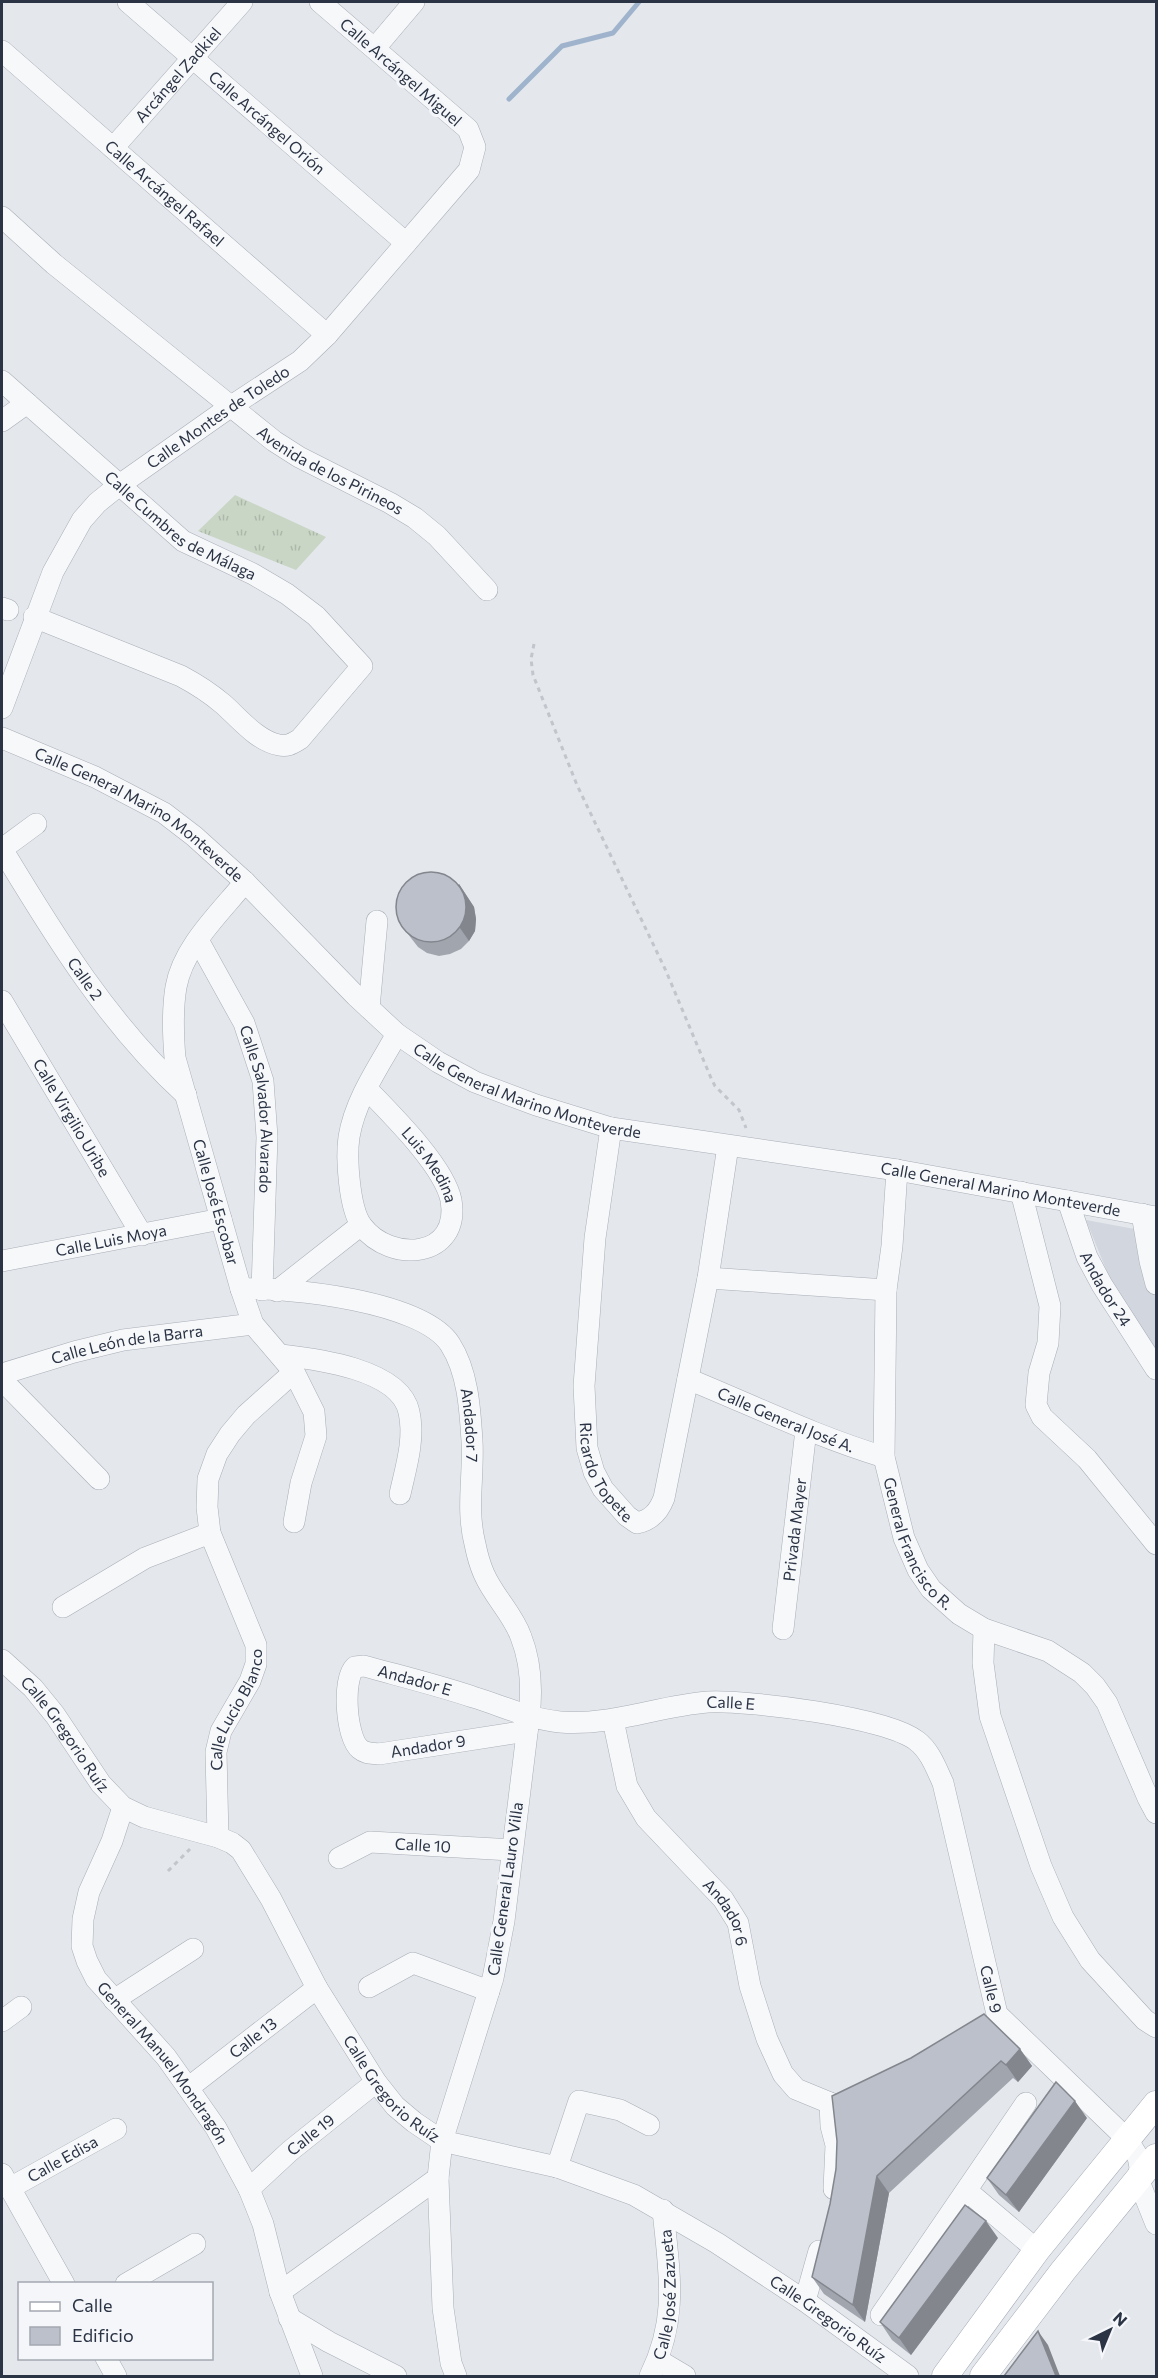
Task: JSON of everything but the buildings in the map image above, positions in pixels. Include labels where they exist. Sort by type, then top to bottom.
[{"type":"main road","points":[[945,2376],[1037,2250],[1156,2104]]},
{"type":"main road","points":[[983,2376],[1063,2271],[1156,2157]]},
{"type":"street","name":"Calle Arcángel Orión","points":[[128,2],[406,243]]},
{"type":"street","name":"Arcángel Zadkiel","points":[[113,148],[242,2]]},
{"type":"street","name":"Calle Arcángel Miguel","points":[[320,2],[468,129],[475,147]]},
{"type":"street","points":[[375,48],[414,2]]},
{"type":"street","name":"Calle Arcángel Rafael","points":[[2,51],[327,335]]},
{"type":"street","name":"Calle Montes de Toledo","points":[[2,708],[34,617],[58,562],[82,520],[97,503],[118,486],[300,361],[327,335],[469,170],[475,147]]},
{"type":"street","name":"Avenida de los Pirineos","points":[[2,217],[54,264],[274,441],[299,457],[415,518],[437,536],[488,590]]},
{"type":"street","name":"Calle Cumbres de Málaga","points":[[2,381],[118,486],[183,541],[253,574],[287,594],[316,616],[362,666],[300,739],[288,746],[277,745],[263,739],[199,686],[180,676],[34,617]]},
{"type":"street","points":[[2,421],[27,403]]},
{"type":"street","name":"Calle General Marino Monteverde","points":[[2,738],[95,777],[164,813],[194,836],[245,882],[397,1034],[438,1062],[475,1082],[536,1105],[611,1128],[897,1170],[1149,1215]]},
{"type":"street","points":[[2,849],[36,824]]},
{"type":"street","name":"Calle 2","points":[[2,849],[47,923],[110,1014],[161,1073],[186,1096]]},
{"type":"street","name":"Calle José Escobar","points":[[245,882],[198,940],[184,965],[176,986],[173,1024],[175,1058],[253,1324],[294,1372],[314,1412],[316,1436],[301,1484],[294,1522]]},
{"type":"street","points":[[369,1008],[377,921]]},
{"type":"street","name":"Calle Salvador Alvarado","points":[[198,940],[244,1023],[263,1081],[267,1137],[270,1291]]},
{"type":"street","name":"Calle Virgilio Uribe","points":[[4,1012],[142,1235]]},
{"type":"street","points":[[270,1291],[361,1225],[352,1198],[347,1165],[350,1136],[356,1112],[397,1034]]},
{"type":"street","name":"Luis Medina","points":[[361,1225],[381,1242],[398,1250],[413,1251],[431,1247],[441,1238],[450,1226],[452,1212],[451,1199],[432,1163],[398,1121],[367,1089]]},
{"type":"street","name":"Ricardo Topete","points":[[611,1128],[594,1249],[584,1386],[587,1448],[594,1472],[603,1488],[627,1516],[637,1523],[645,1521],[660,1509],[664,1498],[674,1439],[736,1147]]},
{"type":"street","name":"General Francisco R.","points":[[897,1170],[892,1246],[886,1290],[884,1457],[904,1538],[918,1570],[942,1601],[984,1629],[1048,1651],[1082,1673],[1095,1686],[1107,1703],[1156,1813]]},
{"type":"street","points":[[1021,1192],[1050,1306],[1048,1343],[1039,1372],[1036,1405],[1042,1417],[1087,1459],[1156,1544]]},
{"type":"street","name":"Andador 24","points":[[1068,1201],[1087,1257],[1102,1285],[1156,1369]]},
{"type":"street","points":[[1149,1215],[1150,1261],[1156,1284]]},
{"type":"street","name":"Calle Luis Moya","points":[[2,1261],[221,1219]]},
{"type":"street","points":[[708,1278],[886,1290]]},
{"type":"street","name":"Andador 7","points":[[241,1289],[330,1294],[382,1307],[429,1325],[450,1343],[468,1398],[472,1444],[469,1510],[472,1535],[485,1576],[522,1637],[532,1688],[528,1724]]},
{"type":"street","name":"Calle León de la Barra","points":[[2,1374],[123,1340],[253,1324]]},
{"type":"street","points":[[281,1355],[330,1361],[371,1374],[387,1383],[401,1397],[408,1409],[411,1428],[409,1452],[400,1494]]},
{"type":"street","name":"Calle Lucio Blanco","points":[[212,1835],[216,1752],[221,1731],[256,1664],[256,1645],[210,1533],[207,1507],[208,1479],[217,1454],[230,1434],[246,1415],[294,1372]]},
{"type":"street","name":"Calle General José A.","points":[[688,1379],[840,1444],[884,1457]]},
{"type":"street","points":[[2,1380],[99,1479]]},
{"type":"street","name":"Privada Mayer","points":[[783,1629],[806,1430]]},
{"type":"street","points":[[63,1607],[145,1558],[210,1533]]},
{"type":"street","points":[[984,1629],[983,1663],[990,1716],[1041,1866],[1077,1942],[1090,1960],[1145,2020],[1156,2027]]},
{"type":"street","name":"Calle Gregorio Ruíz","points":[[2,1660],[33,1688],[55,1715],[101,1784],[123,1807],[144,1817],[212,1835],[232,1843],[249,1861],[317,1988],[376,2082],[401,2112],[442,2140],[556,2167],[634,2195],[663,2210],[804,2301],[908,2376]]},
{"type":"street","name":"Andador E","points":[[348,1723],[349,1674],[359,1665],[474,1697],[528,1724]]},
{"type":"street","name":"Calle E","points":[[528,1724],[613,1720],[708,1702],[748,1703],[880,1725],[905,1734],[926,1750]]},
{"type":"street","name":"Andador 6","points":[[613,1720],[627,1786],[646,1818],[723,1899],[738,1923],[750,1986],[767,2039],[783,2074],[796,2089],[830,2103]]},
{"type":"street","name":"Andador 9","points":[[348,1723],[354,1743],[368,1753],[379,1754],[528,1724]]},
{"type":"street","name":"Calle General Lauro Villa","points":[[456,2376],[451,2363],[443,2307],[438,2178],[442,2140],[489,1990],[504,1921],[528,1724]]},
{"type":"street","name":"Calle 9","points":[[926,1750],[943,1783],[989,2020],[1127,2139],[1138,2157],[1140,2167],[1138,2179],[1156,2224]]},
{"type":"street","name":"General Manuel Mondragón","points":[[123,1807],[112,1841],[89,1892],[82,1946],[96,1979],[166,2057],[216,2128],[249,2188],[262,2224],[280,2292],[312,2376]]},
{"type":"street","name":"Calle 10","points":[[339,1858],[370,1842],[512,1850]]},
{"type":"street","points":[[114,2000],[194,1949]]},
{"type":"street","points":[[369,1988],[413,1964],[489,1990]]},
{"type":"street","name":"Calle 13","points":[[188,2088],[317,1988]]},
{"type":"street","points":[[2,2021],[21,2007]]},
{"type":"street","name":"Calle 19","points":[[249,2188],[290,2151],[376,2082]]},
{"type":"street","points":[[832,2206],[836,2153],[830,2103],[852,2095]]},
{"type":"street","points":[[556,2167],[579,2101],[620,2110],[649,2125]]},
{"type":"street","points":[[881,2315],[1026,2103]]},
{"type":"street","name":"Calle Edisa","points":[[6,2181],[116,2129]]},
{"type":"street","points":[[280,2292],[438,2178]]},
{"type":"street","points":[[6,2181],[62,2282]]},
{"type":"street","points":[[967,2191],[1037,2250]]},
{"type":"street","name":"Calle José Zazueta","points":[[654,2368],[667,2335],[672,2296],[663,2210]]},
{"type":"street","points":[[804,2301],[826,2228]]},
{"type":"street","points":[[128,2282],[195,2244]]},
{"type":"street","points":[[289,2318],[329,2342],[396,2376]]},
{"type":"street","points":[[107,2360],[116,2376]]},
{"type":"street","points":[[654,2368],[686,2376]]},
{"type":"path","points":[[534,644],[531,659],[533,675],[577,785],[666,971],[715,1086],[731,1100],[743,1117],[746,1125],[736,1147]]},
{"type":"path","points":[[168,1871],[212,1835]]},
{"type":"shaded area","points":[[1086,1220],[1156,1233],[1156,1350],[1110,1279]]},
{"type":"green space","points":[[235,495],[326,537],[296,570],[198,531]]},
{"type":"waterway","points":[[509,99],[562,46],[613,33],[639,2]]}]
